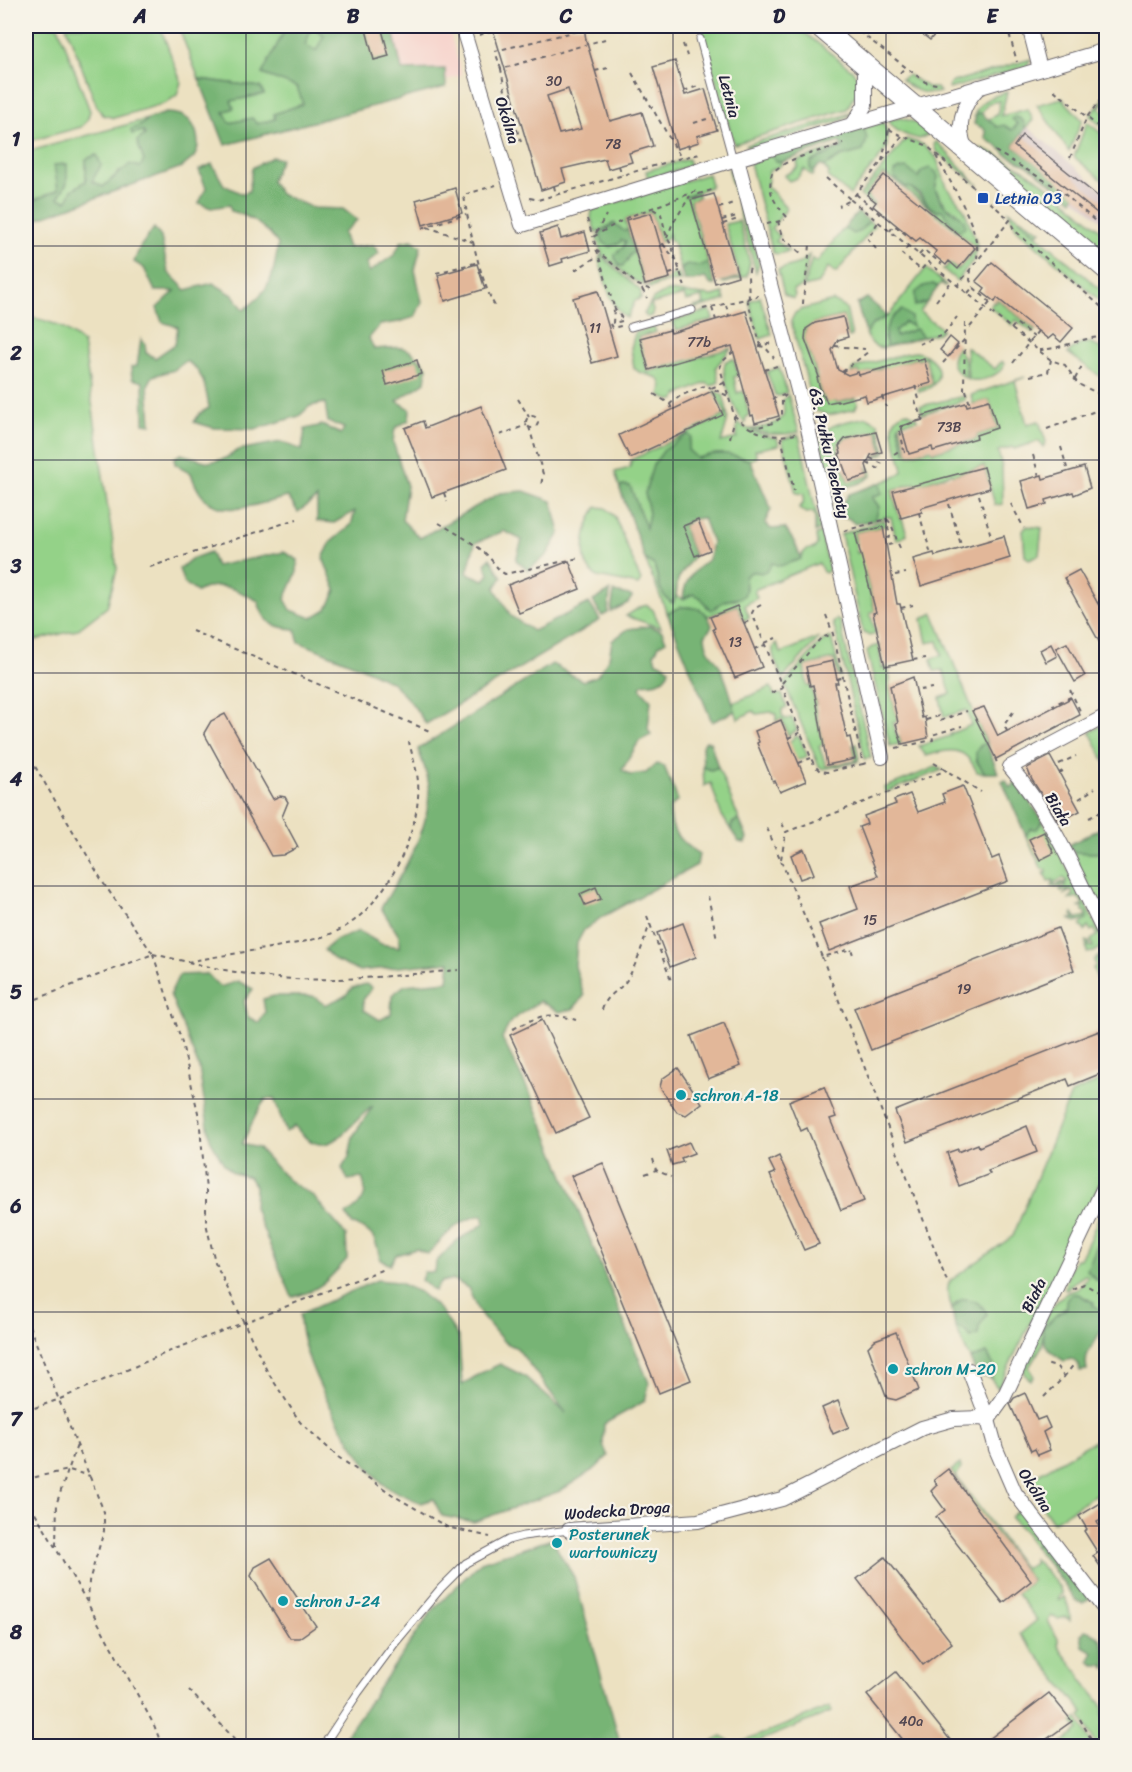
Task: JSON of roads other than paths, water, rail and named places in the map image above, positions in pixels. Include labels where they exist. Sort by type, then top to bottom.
[{"type":"main road","points":[[819,26],[1107,269]]},
{"type":"street","name":"Okólna","points":[[462,26],[522,225],[735,159]]},
{"type":"street","points":[[1029,26],[1040,69]]},
{"type":"street","points":[[735,159],[854,123],[886,122],[916,107],[1107,50]]},
{"type":"street","points":[[854,123],[865,105],[865,64]]},
{"type":"street","points":[[965,148],[961,133],[963,110],[969,97],[979,87]]},
{"type":"street","name":"63. Pułku Piechoty","points":[[735,159],[808,429],[881,754]]},
{"type":"street","name":"Biała","points":[[1107,716],[1010,767],[1047,820],[1107,936]]},
{"type":"street","name":"Biała","points":[[988,1420],[1003,1399],[1107,1183]]},
{"type":"street","name":"Okólna","points":[[969,1370],[988,1420],[996,1449],[1016,1493],[1107,1611]]},
{"type":"street","name":"Wodecka Droga","points":[[569,1530],[698,1521],[772,1502],[922,1428],[954,1419],[988,1420]]},
{"type":"lane","name":"Letnia","points":[[700,39],[735,159]]},
{"type":"lane","points":[[631,327],[692,310]]},
{"type":"lane","name":"Wodecka Droga","points":[[323,1746],[395,1643],[441,1588],[466,1563],[508,1540],[569,1530]]},
{"type":"place","name":"Letnia 03","points":[[983,198]]},
{"type":"place","name":"schron A-18","points":[[681,1095]]},
{"type":"place","name":"schron M-20","points":[[893,1369]]},
{"type":"place","name":"Posterunek wartowniczy","points":[[557,1543]]},
{"type":"place","name":"schron J-24","points":[[283,1601]]}]
